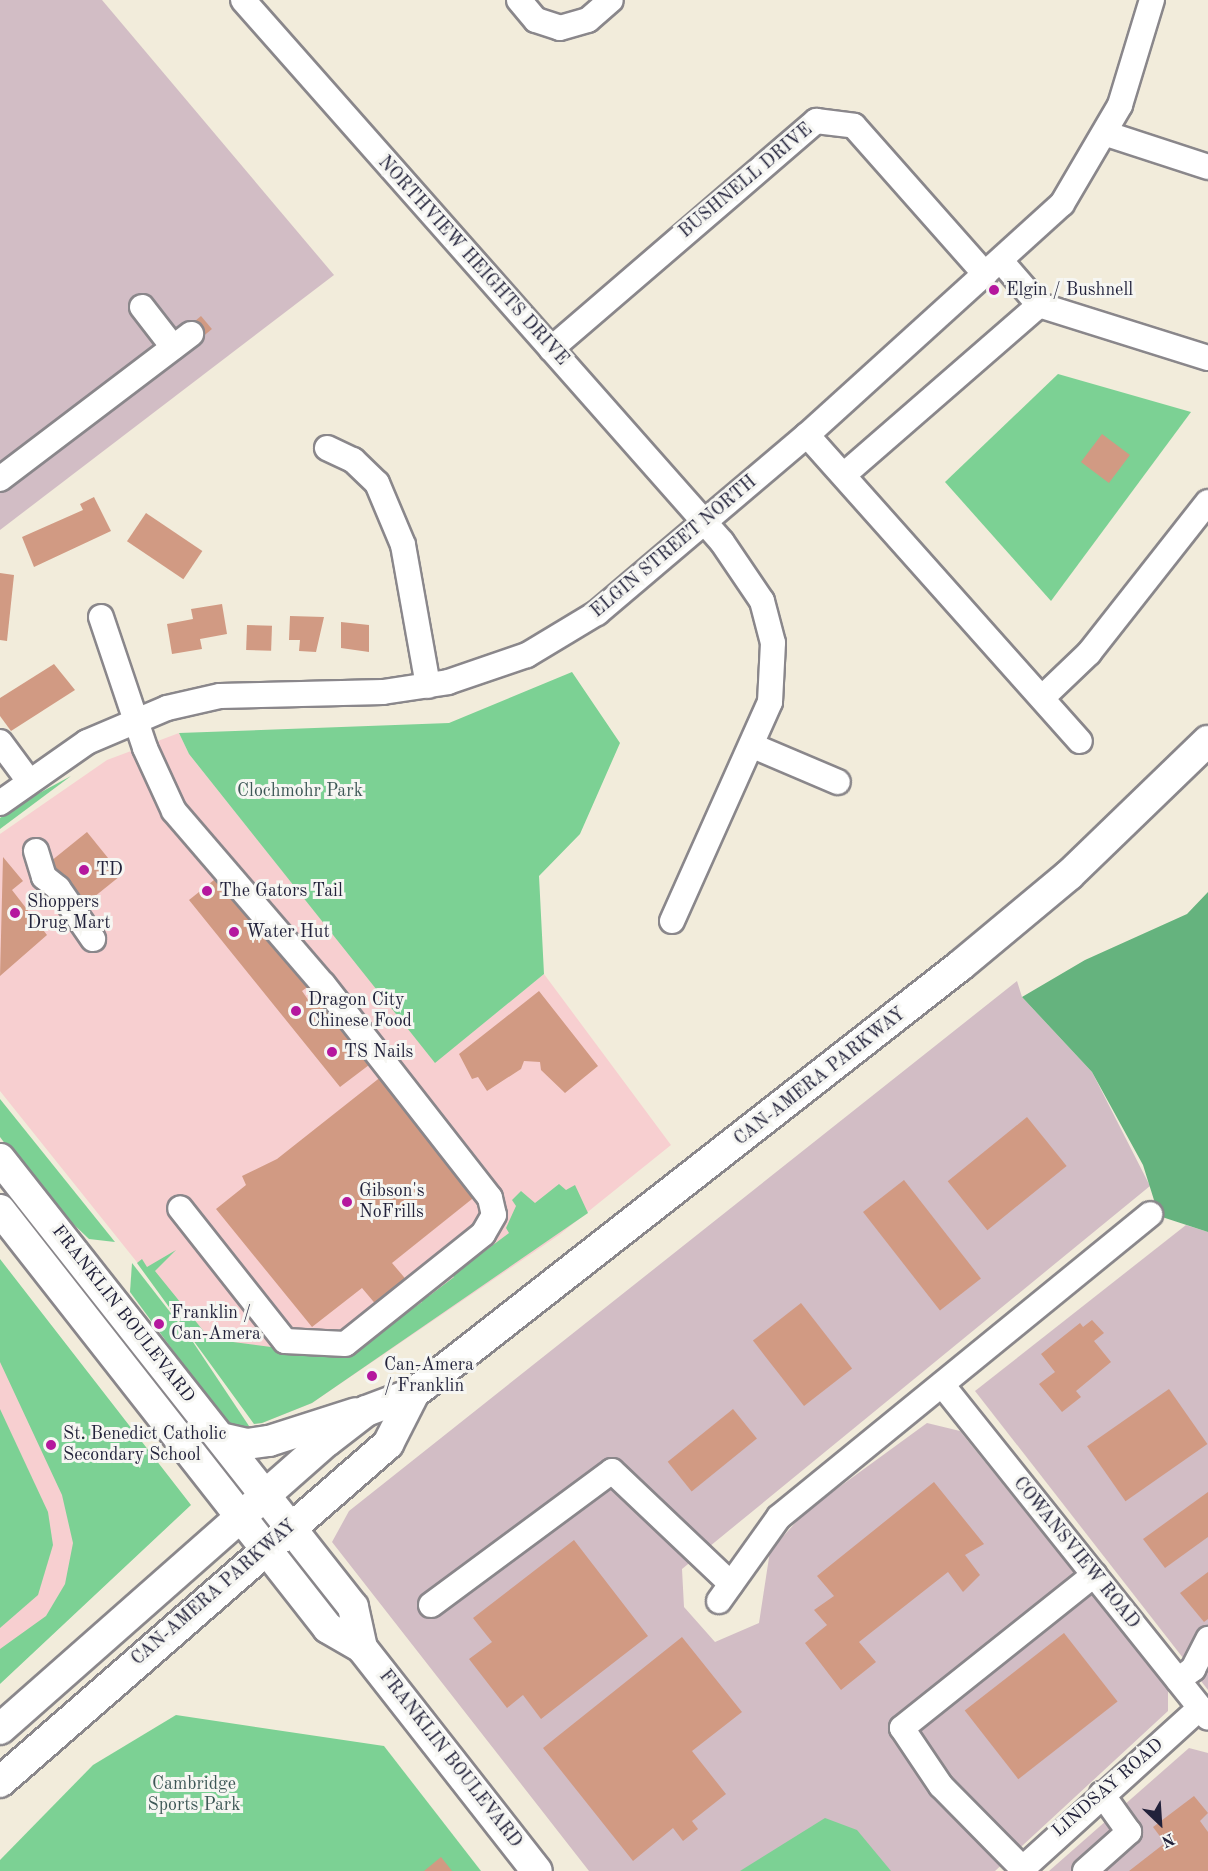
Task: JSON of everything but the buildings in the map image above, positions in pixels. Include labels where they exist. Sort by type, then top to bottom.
[{"type":"main road","name":"CAN-AMERA PARKWAY","points":[[0,1729],[241,1515],[366,1411],[414,1393],[961,965],[1167,786],[1208,741]]},
{"type":"main road","name":"FRANKLIN BOULEVARD","points":[[0,1159],[354,1607],[362,1648]]},
{"type":"main road","name":"FRANKLIN BOULEVARD","points":[[0,1210],[328,1628],[362,1648],[537,1871]]},
{"type":"main road","name":"CAN-AMERA PARKWAY","points":[[0,1782],[289,1526],[388,1443],[414,1393]]},
{"type":"main road","points":[[221,1438],[247,1444],[269,1441],[366,1411]]},
{"type":"street","name":"NORTHVIEW HEIGHTS DRIVE","points":[[243,0],[704,522],[752,581],[770,622],[775,665],[770,702],[753,746],[672,921]]},
{"type":"street","points":[[519,0],[536,20],[560,28],[588,20],[611,0]]},
{"type":"street","name":"ELGIN STREET NORTH","points":[[0,803],[87,742],[139,718],[220,696],[428,686],[490,670],[561,637],[704,522],[807,435],[1062,204],[1107,134],[1152,0]]},
{"type":"street","name":"BUSHNELL DRIVE","points":[[551,349],[816,121],[854,126],[993,267],[1040,305]]},
{"type":"street","points":[[1107,134],[1208,167]]},
{"type":"street","points":[[846,473],[1040,305],[1208,358]]},
{"type":"street","points":[[2,472],[182,340],[142,307]]},
{"type":"street","points":[[807,435],[846,473],[1080,741]]},
{"type":"street","points":[[327,448],[353,460],[377,483],[403,545],[428,686]]},
{"type":"street","points":[[1043,698],[1089,653],[1208,502]]},
{"type":"street","points":[[101,617],[139,718],[145,748],[174,811],[323,984],[490,1198],[494,1215],[483,1233],[345,1344],[285,1341],[180,1208]]},
{"type":"street","points":[[0,742],[29,781]]},
{"type":"street","points":[[753,746],[838,782]]},
{"type":"street","points":[[36,851],[44,877],[58,888],[93,939]]},
{"type":"street","points":[[431,1605],[612,1471],[725,1592],[779,1517],[944,1387],[1150,1214]]},
{"type":"street","name":"COWANSVIEW ROAD","points":[[944,1387],[1094,1575],[1193,1671],[1204,1713]]},
{"type":"street","points":[[1021,1869],[941,1786],[902,1728],[1094,1575]]},
{"type":"street","points":[[1193,1671],[1208,1639]]},
{"type":"street","name":"LINDSAY ROAD","points":[[1021,1869],[1102,1794],[1204,1713]]},
{"type":"street","points":[[1085,1871],[1129,1832],[1102,1794]]},
{"type":"shaded area","points":[[0,0],[102,0],[334,275],[0,530]]},
{"type":"shaded area","points":[[179,733],[189,754],[435,1062],[544,974],[671,1145],[559,1235],[312,1403],[254,1424],[188,1326],[0,1091],[0,834],[107,760]]},
{"type":"shaded area","points":[[1017,981],[1022,997],[1092,1072],[1150,1186],[682,1569],[684,1607],[715,1642],[759,1623],[770,1551],[805,1512],[927,1423],[960,1431],[1168,1689],[1168,1711],[995,1871],[589,1871],[332,1542],[349,1511]]},
{"type":"shaded area","points":[[1186,1225],[1208,1232],[1208,1690],[975,1391]]},
{"type":"shaded area","name":"St. Benedict Catholic Secondary School","points":[[0,1266],[71,1356],[89,1590],[0,1671]]},
{"type":"shaded area","points":[[1189,1748],[1208,1753],[1208,1871],[1049,1871]]},
{"type":"green space","points":[[1058,374],[1191,412],[1051,601],[945,482]]},
{"type":"green space","name":"Clochmohr Park","points":[[572,672],[620,743],[580,834],[539,876],[544,974],[435,1063],[189,754],[179,733],[449,723]]},
{"type":"green space","points":[[71,776],[0,829],[0,818],[19,804]]},
{"type":"green space","points":[[1208,892],[1208,1232],[1159,1216],[1143,1165],[1092,1072],[1022,997],[1085,960],[1187,914]]},
{"type":"green space","points":[[0,1099],[115,1242],[89,1239],[45,1197],[0,1137]]},
{"type":"green space","points":[[559,1184],[566,1190],[575,1185],[588,1213],[312,1403],[262,1423],[254,1424],[137,1263],[142,1259],[147,1267],[176,1250],[155,1271],[210,1339],[286,1349],[285,1354],[345,1356],[422,1302],[419,1298],[425,1292],[429,1296],[454,1277],[450,1272],[478,1250],[481,1254],[509,1233],[506,1228],[516,1206],[512,1200],[521,1191],[535,1203]]},
{"type":"green space","points":[[0,1259],[191,1505],[0,1684],[0,1649],[46,1616],[65,1584],[73,1543],[62,1495],[0,1362]]},
{"type":"green space","points":[[132,1263],[191,1339],[253,1432],[227,1424],[130,1292]]},
{"type":"green space","points":[[0,1409],[48,1512],[53,1545],[38,1595],[0,1628]]},
{"type":"green space","name":"Cambridge Sports Park","points":[[176,1715],[384,1746],[481,1871],[0,1871],[0,1860],[93,1765]]},
{"type":"green space","points":[[825,1818],[857,1830],[891,1871],[740,1871]]},
{"type":"place","name":"Elgin / Bushnell","points":[[994,290]]},
{"type":"place","name":"TD","points":[[84,870]]},
{"type":"place","name":"The Gators Tail","points":[[207,891]]},
{"type":"place","name":"Shoppers Drug Mart","points":[[15,913]]},
{"type":"place","name":"Water Hut","points":[[234,932]]},
{"type":"place","name":"Dragon City Chinese Food","points":[[296,1011]]},
{"type":"place","name":"TS Nails","points":[[332,1052]]},
{"type":"place","name":"Gibson's NoFrills","points":[[347,1202]]},
{"type":"place","name":"Franklin / Can-Amera","points":[[159,1324]]},
{"type":"place","name":"Can-Amera / Franklin","points":[[372,1376]]},
{"type":"place","name":"St. Benedict Catholic Secondary School","points":[[51,1445]]}]
